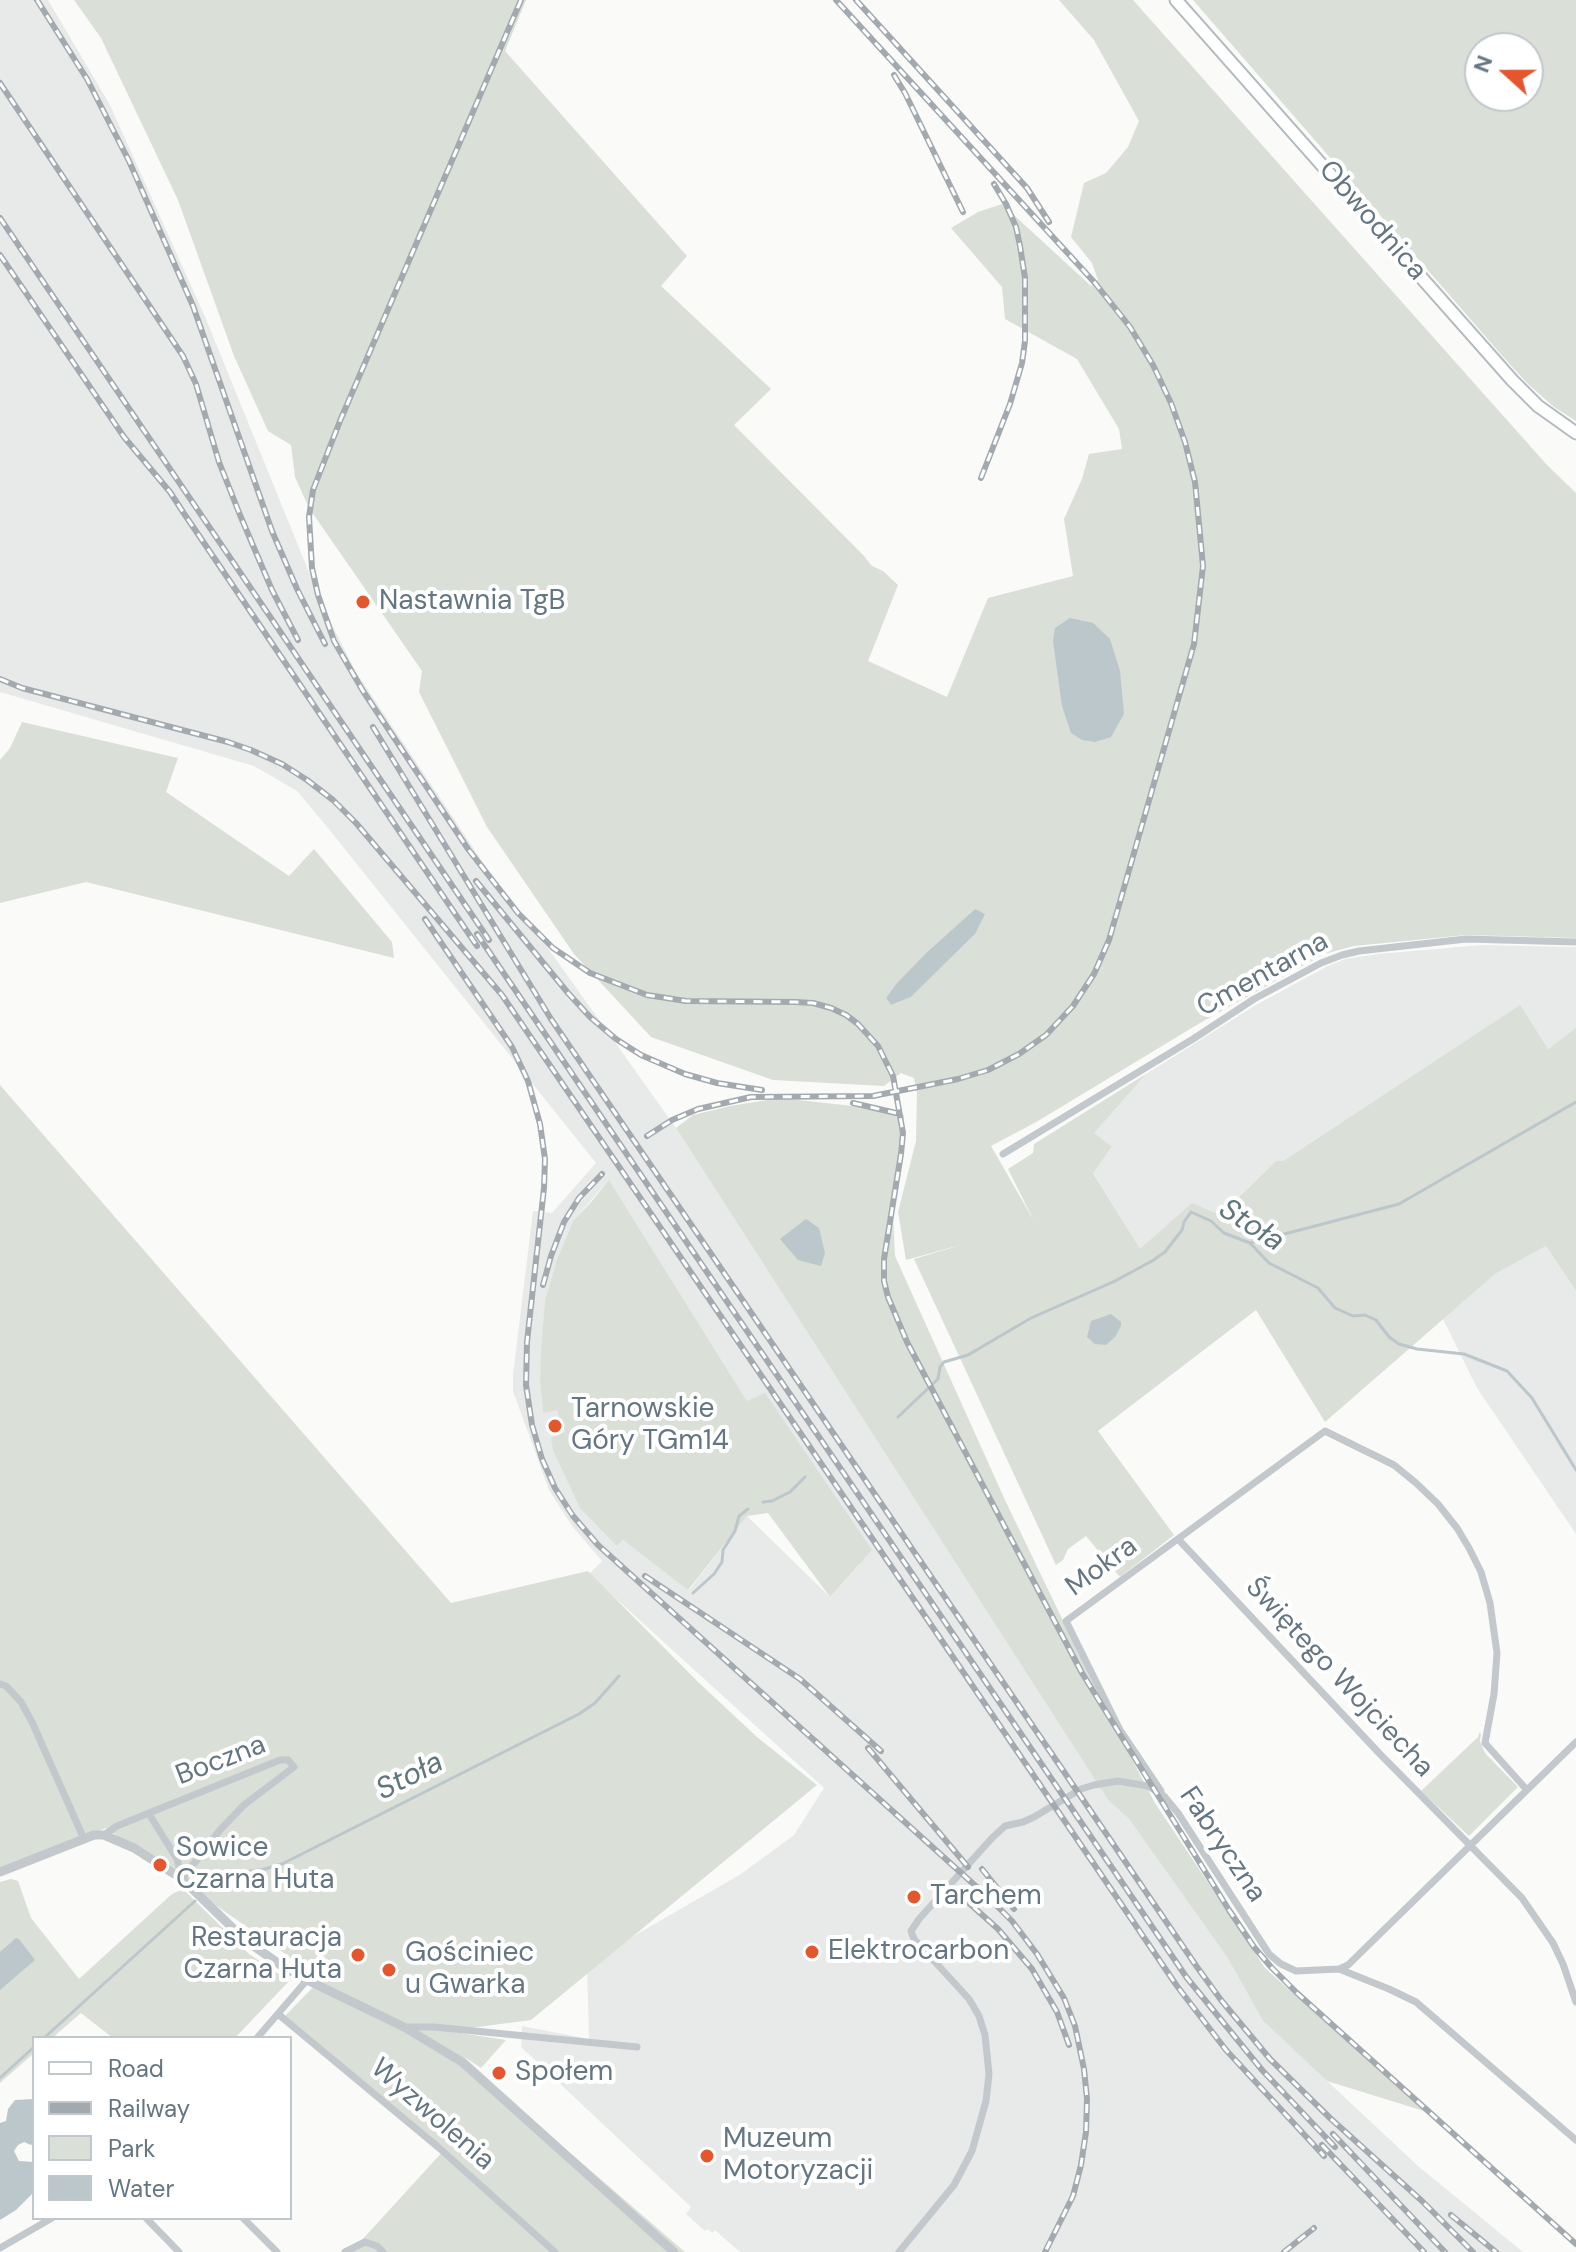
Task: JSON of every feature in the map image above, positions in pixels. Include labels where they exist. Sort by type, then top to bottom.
[{"type":"main road","name":"Obwodnica","points":[[1176,0],[1512,380],[1538,406],[1576,433]]},
{"type":"street","name":"Cmentarna","points":[[1003,1154],[1254,999],[1342,955],[1466,939],[1576,942]]},
{"type":"street","name":"Mokra","points":[[1164,1796],[1120,1730],[1066,1621],[1325,1431],[1394,1465],[1438,1504],[1469,1548],[1481,1572],[1496,1640],[1494,1694],[1485,1743],[1527,1790]]},
{"type":"street","name":"Świętego Wojciecha","points":[[1178,1539],[1379,1753],[1513,1888],[1538,1920],[1563,1964],[1576,2002]]},
{"type":"street","points":[[0,1684],[21,1702],[84,1839]]},
{"type":"street","points":[[1339,1969],[1348,1965],[1576,1742]]},
{"type":"street","name":"Boczna","points":[[104,1835],[117,1826],[280,1760],[288,1760],[294,1767],[244,1805],[182,1879]]},
{"type":"street","name":"Fabryczna","points":[[899,2252],[954,2185],[972,2151],[989,2074],[985,2035],[979,2016],[969,1999],[914,1939],[912,1928],[1005,1826],[1023,1822],[1081,1789],[1105,1782],[1132,1782],[1148,1786],[1164,1796],[1178,1813],[1269,1954],[1296,1971],[1339,1969]]},
{"type":"street","points":[[149,1814],[177,1859],[182,1879]]},
{"type":"street","points":[[0,1872],[84,1839],[104,1835],[134,1848],[182,1879],[244,1939],[282,1966],[404,2027],[462,2062],[674,2252]]},
{"type":"street","points":[[1339,1969],[1416,2002],[1576,2140]]},
{"type":"street","points":[[259,2036],[307,1980]]},
{"type":"street","name":"Wyzwolenia","points":[[278,2014],[438,2147],[555,2252]]},
{"type":"street","points":[[404,2027],[434,2027],[637,2047]]},
{"type":"street","points":[[0,2248],[49,2220]]},
{"type":"street","points":[[148,2220],[179,2252]]},
{"type":"street","points":[[245,2220],[277,2252]]},
{"type":"street","points":[[345,2252],[365,2242],[383,2252]]},
{"type":"shaded area","points":[[0,0],[48,0],[110,105],[206,319],[324,609],[356,672],[492,876],[545,944],[676,1128],[1108,1800],[1129,1819],[1227,1957],[1263,2021],[1418,2166],[1523,2252],[740,2252],[715,2230],[712,2233],[708,2229],[705,2231],[686,2214],[691,2207],[521,2047],[522,2026],[589,2039],[587,1963],[741,1874],[794,1835],[824,1788],[589,1574],[602,1561],[572,1526],[549,1490],[513,1391],[533,1211],[552,1213],[596,1163],[297,791],[254,766],[0,692]],"holes":[[[609,1180],[767,1433],[799,1474],[859,1565],[830,1597],[747,1516],[689,1590],[623,1540],[617,1546],[557,1409],[543,1413],[540,1382],[545,1300],[557,1259],[573,1221]]]},
{"type":"shaded area","points":[[1481,945],[1576,947],[1576,1029],[1548,1049],[1519,1006],[1283,1161],[1276,1161],[1219,1215],[1192,1204],[1140,1250],[1093,1172],[1112,1148],[1093,1133],[1146,1074],[1256,1005],[1345,959]]},
{"type":"shaded area","points":[[1546,1246],[1576,1291],[1576,1534],[1477,1388],[1443,1319],[1495,1274]]},
{"type":"green space","points":[[74,0],[526,0],[505,51],[687,256],[661,286],[771,389],[734,425],[872,566],[883,571],[898,585],[868,661],[947,697],[988,598],[1073,576],[1064,519],[1082,479],[1089,454],[1122,449],[1119,429],[1077,359],[1005,319],[1002,287],[951,228],[978,212],[1002,204],[1091,286],[1098,280],[1092,263],[1071,237],[1084,183],[1106,173],[1128,147],[1139,121],[1094,40],[1059,0],[1133,0],[1547,465],[1576,493],[1576,938],[1466,935],[1354,946],[1324,954],[991,1146],[1034,1221],[1008,1169],[1033,1153],[1034,1144],[1146,1074],[1094,1133],[1112,1147],[1093,1173],[1140,1249],[1192,1203],[1220,1215],[1276,1161],[1283,1161],[1520,1005],[1548,1049],[1576,1028],[1576,1291],[1546,1246],[1495,1274],[1325,1422],[1256,1310],[1098,1431],[1174,1535],[1120,1577],[1086,1536],[1068,1549],[1063,1560],[1056,1565],[914,1259],[964,1244],[906,1260],[898,1212],[916,1141],[917,1093],[914,1078],[901,1073],[884,1086],[773,1080],[651,1037],[574,954],[487,827],[419,692],[422,671],[309,508],[295,477],[291,445],[268,431],[234,356],[178,200],[101,38]],"holes":[[[975,909],[975,934],[911,997],[891,1005],[886,998],[896,984]]]},
{"type":"green space","points":[[1193,0],[1576,0],[1576,421],[1528,384]]},
{"type":"green space","points":[[22,722],[178,758],[166,792],[289,876],[314,849],[392,942],[394,958],[86,882],[0,903],[0,760],[10,748]]},
{"type":"green space","points":[[0,1085],[451,1603],[588,1571],[698,1682],[757,1737],[817,1785],[531,2020],[447,2031],[506,2040],[481,2068],[463,2056],[685,2252],[351,2252],[445,2149],[284,2017],[321,1979],[106,1828],[0,1871]]},
{"type":"green space","points":[[780,1098],[880,1109],[904,1115],[893,1217],[895,1256],[1005,1500],[1105,1708],[1155,1803],[1265,1968],[1424,2111],[1327,2081],[1263,2021],[1227,1957],[1129,1819],[1108,1800],[676,1128],[693,1115]]},
{"type":"green space","points":[[609,1180],[747,1401],[765,1393],[872,1550],[830,1597],[768,1513],[747,1516],[688,1590],[623,1540],[617,1546],[580,1508],[553,1450],[551,1438],[565,1432],[557,1410],[543,1413],[540,1382],[545,1300],[573,1221]]},
{"type":"green space","points":[[1479,1733],[1485,1753],[1518,1787],[1469,1836],[1421,1791]]},
{"type":"green space","points":[[18,1881],[31,1918],[79,1979],[172,1894],[183,1889],[249,1954],[289,1981],[237,2036],[110,2036],[81,2013],[54,2036],[32,2036],[32,2055],[0,2083],[0,1882]]},
{"type":"water","points":[[1070,618],[1093,623],[1110,639],[1120,671],[1124,714],[1111,737],[1095,742],[1082,740],[1071,733],[1062,706],[1053,641],[1055,628]]},
{"type":"water","points":[[975,909],[985,914],[975,934],[911,997],[891,1005],[886,998],[896,984]]},
{"type":"water","points":[[806,1219],[819,1228],[825,1253],[821,1266],[798,1260],[780,1239]]},
{"type":"water","points":[[1111,1314],[1121,1322],[1121,1326],[1106,1345],[1095,1344],[1087,1337],[1091,1321]]},
{"type":"water","points":[[16,1938],[35,1960],[0,1990],[0,1952]]},
{"type":"water","points":[[32,2099],[32,2144],[24,2142],[14,2151],[19,2161],[32,2162],[32,2194],[0,2220],[0,2123],[6,2121],[8,2109],[15,2100]]},
{"type":"waterway","points":[[1250,1243],[1399,1204],[1576,1102]]},
{"type":"waterway","name":"Stoła","points":[[898,1417],[938,1379],[944,1362],[968,1355],[1031,1318],[1152,1261],[1165,1252],[1191,1212],[1211,1221],[1224,1233],[1250,1243],[1269,1263],[1318,1288],[1335,1308],[1353,1316],[1365,1315],[1376,1320],[1399,1344],[1464,1354],[1507,1371],[1532,1398],[1576,1470]]},
{"type":"waterway","name":"Stoła","points":[[763,1502],[790,1492],[805,1477]]},
{"type":"waterway","name":"Stoła","points":[[693,1593],[722,1562],[723,1550],[735,1531],[739,1516],[748,1509]]},
{"type":"waterway","name":"Stoła","points":[[207,1889],[231,1874],[282,1864],[579,1714],[595,1703],[619,1676]]},
{"type":"waterway","name":"Stoła","points":[[46,2036],[195,1901]]},
{"type":"waterway","name":"Stoła","points":[[0,2078],[32,2049]]},
{"type":"railway","points":[[37,0],[87,79],[129,161],[193,306],[272,531],[325,644]]},
{"type":"railway","points":[[521,0],[313,490],[309,517],[312,568],[334,641],[363,691],[468,849],[518,913],[553,948],[590,973],[647,995],[686,1001],[813,1003],[831,1008],[858,1024],[878,1046],[893,1076],[903,1133],[884,1259],[888,1297],[907,1342],[1082,1673],[1229,1910],[1271,1967],[1576,2244]]},
{"type":"railway","points":[[647,1136],[672,1120],[698,1109],[751,1097],[873,1096],[958,1079],[988,1070],[1046,1035],[1073,1006],[1094,974],[1109,940],[1194,644],[1203,566],[1195,482],[1185,442],[1153,365],[1130,327],[1095,283],[836,0]]},
{"type":"railway","points":[[856,0],[1027,188],[1049,222]]},
{"type":"railway","points":[[894,75],[963,212]]},
{"type":"railway","points":[[0,83],[183,356],[196,384],[219,462],[240,515],[272,590],[298,640]]},
{"type":"railway","points":[[981,478],[1010,404],[1025,341],[1025,278],[1020,246],[1016,227],[994,184]]},
{"type":"railway","points":[[0,218],[489,940]]},
{"type":"railway","points":[[0,255],[124,437],[170,492],[477,946]]},
{"type":"railway","points":[[0,679],[22,688],[251,750],[307,780],[356,823],[502,995],[1177,1986],[1226,2050],[1324,2156]]},
{"type":"railway","points":[[373,727],[551,1019],[1197,1967],[1270,2059],[1473,2252]]},
{"type":"railway","points":[[476,881],[568,993],[616,1039],[641,1055],[685,1074],[762,1090]]},
{"type":"railway","points":[[425,919],[512,1047],[528,1081],[540,1124],[545,1159],[544,1188],[527,1342],[526,1385],[532,1425],[555,1488],[573,1516],[598,1545],[1012,1921],[1064,1998],[1075,2026],[1084,2069],[1086,2132],[1073,2196],[1045,2252]]},
{"type":"railway","points":[[477,934],[1187,1978],[1262,2070],[1335,2147]]},
{"type":"railway","points":[[853,1103],[896,1113]]},
{"type":"railway","points":[[543,1285],[564,1222],[579,1198],[602,1174]]},
{"type":"railway","points":[[645,1576],[800,1679],[881,1751]]},
{"type":"railway","points":[[868,1748],[968,1867]]},
{"type":"railway","points":[[982,1869],[1014,1909]]},
{"type":"railway","points":[[960,1895],[998,1929],[1032,1969],[1057,2012],[1069,2045]]},
{"type":"railway","points":[[1333,2134],[1445,2252]]},
{"type":"railway","points":[[1322,2145],[1424,2252]]},
{"type":"railway","points":[[1451,2215],[1496,2252]]},
{"type":"railway","points":[[1284,2252],[1314,2228]]},
{"type":"place","name":"Nastawnia TgB","points":[[363,602]]},
{"type":"place","name":"Tarnowskie Góry TGm14","points":[[555,1426]]},
{"type":"place","name":"Sowice Czarna Huta","points":[[160,1865]]},
{"type":"place","name":"Tarchem","points":[[914,1897]]},
{"type":"place","name":"Elektrocarbon","points":[[812,1952]]},
{"type":"place","name":"Restauracja Czarna Huta","points":[[358,1955]]},
{"type":"place","name":"Gościniec u Gwarka","points":[[389,1970]]},
{"type":"place","name":"Społem","points":[[499,2073]]},
{"type":"place","name":"Muzeum Motoryzacji","points":[[707,2156]]}]
